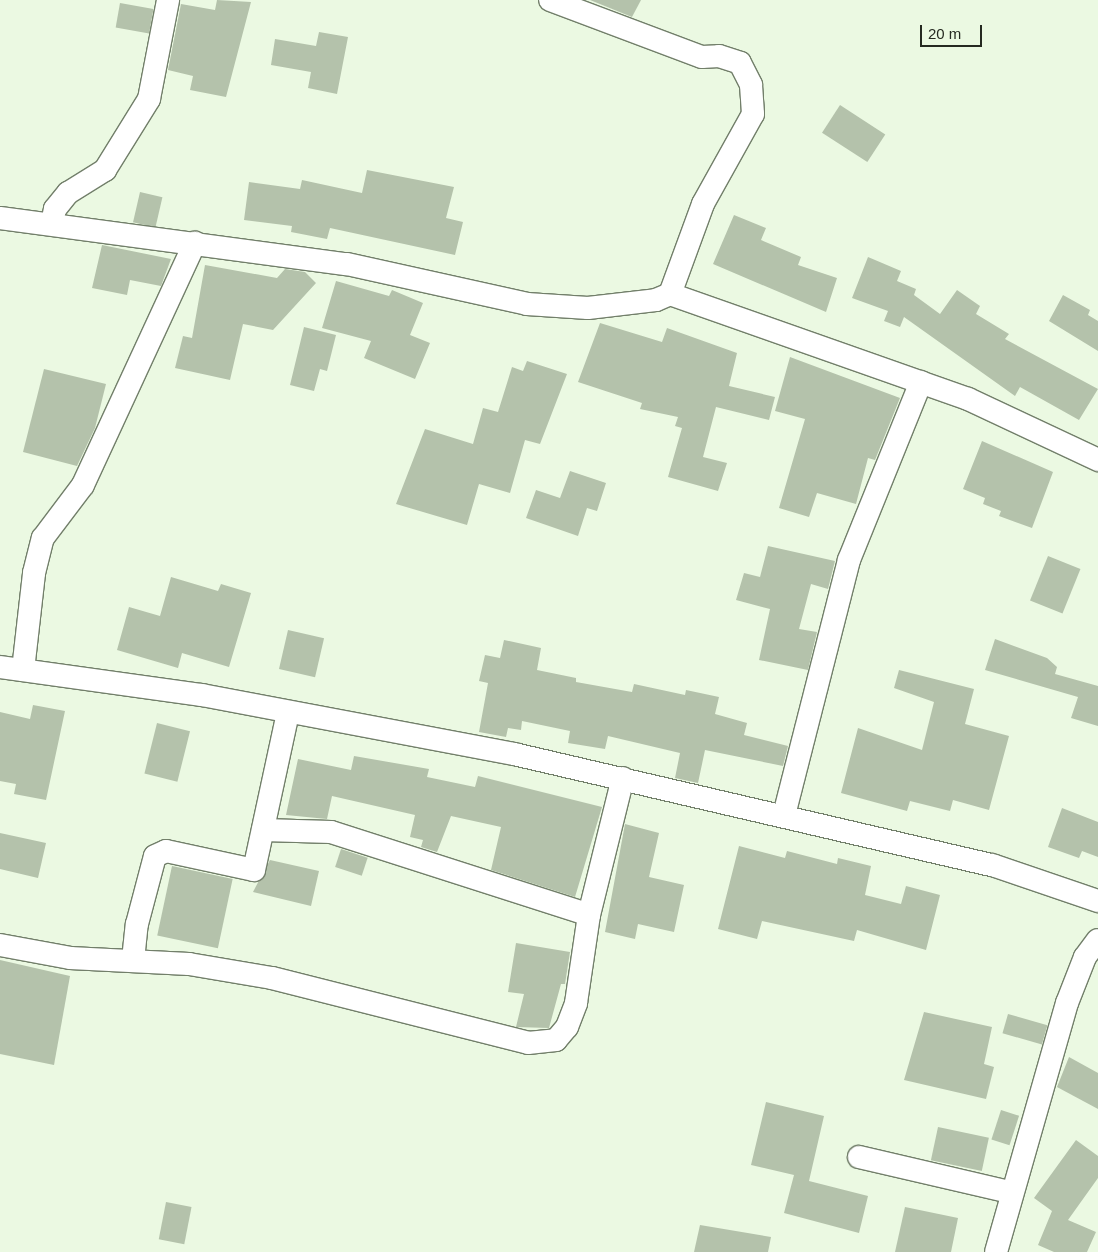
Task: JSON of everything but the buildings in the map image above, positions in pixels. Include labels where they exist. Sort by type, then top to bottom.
[{"type":"street","points":[[52,224],[55,209],[68,193],[105,170],[150,99],[168,0]]},
{"type":"street","points":[[550,0],[702,58],[719,56],[740,63],[751,85],[753,114],[703,204],[670,294]]},
{"type":"street","points":[[0,218],[347,264],[527,304],[588,308],[656,300],[670,294],[968,399],[1098,460]]},
{"type":"street","points":[[23,670],[34,573],[44,538],[83,485],[195,243]]},
{"type":"street","points":[[784,815],[849,560],[921,382]]},
{"type":"street","points":[[0,667],[95,677],[623,778],[992,866],[1098,901]]},
{"type":"street","points":[[133,960],[137,924],[155,856],[166,851],[254,870],[288,713]]},
{"type":"street","points":[[0,945],[70,958],[133,960],[272,978],[540,1043],[556,1040],[567,1027],[576,1003],[589,915],[623,778]]},
{"type":"street","points":[[263,830],[331,832],[589,915]]},
{"type":"street","points":[[996,1252],[1009,1192],[1066,1003],[1085,957],[1098,940]]},
{"type":"street","points":[[859,1157],[1009,1192]]}]
